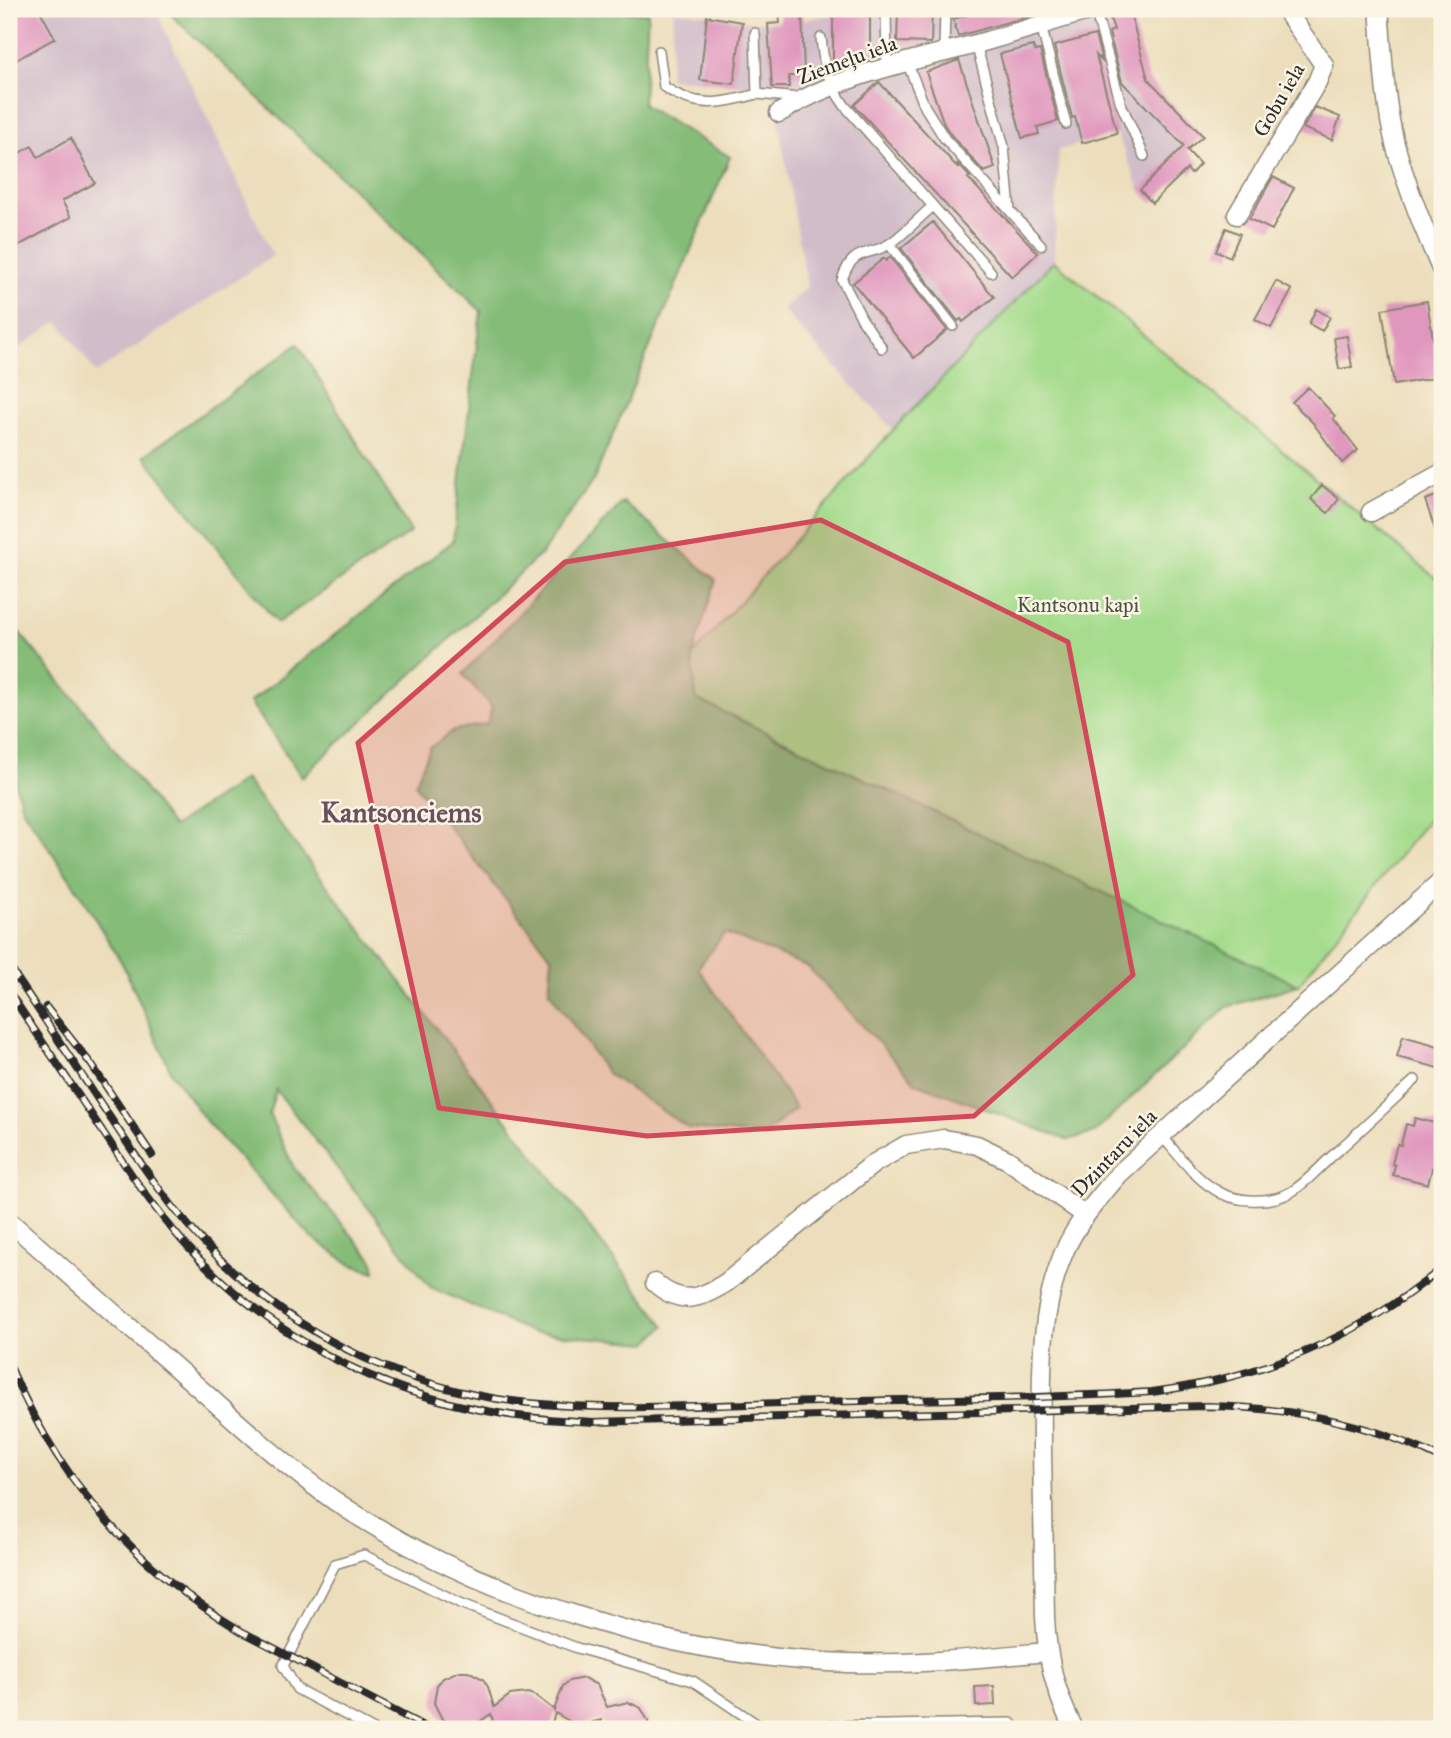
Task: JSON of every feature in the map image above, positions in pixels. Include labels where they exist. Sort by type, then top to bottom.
[{"type":"street","name":"Ziemeļu iela","points":[[779,113],[802,98],[831,86],[1095,9]]},
{"type":"street","name":"Gobu iela","points":[[1237,215],[1317,82],[1324,65],[1285,9]]},
{"type":"street","points":[[1379,9],[1391,123],[1408,188],[1442,271]]},
{"type":"street","points":[[1371,512],[1442,473]]},
{"type":"street","name":"Dzintaru iela","points":[[1074,1729],[1059,1701],[1047,1652],[1041,1365],[1045,1319],[1052,1283],[1061,1261],[1085,1215],[1119,1174],[1442,881]]},
{"type":"street","points":[[655,1283],[667,1294],[680,1297],[705,1296],[727,1282],[873,1164],[906,1145],[944,1139],[977,1145],[1008,1160],[1085,1215]]},
{"type":"street","points":[[9,1221],[266,1447],[334,1500],[399,1540],[470,1575],[553,1607],[643,1634],[717,1650],[848,1663],[948,1661],[1047,1652]]},
{"type":"lane","points":[[886,9],[887,68]]},
{"type":"lane","points":[[944,52],[945,9]]},
{"type":"lane","points":[[1095,9],[1121,104],[1144,156]]},
{"type":"lane","points":[[1041,25],[1066,124]]},
{"type":"lane","points":[[755,33],[757,94]]},
{"type":"lane","points":[[821,38],[824,64],[831,86],[845,106],[991,272]]},
{"type":"lane","points":[[976,44],[1004,148],[1010,210]]},
{"type":"lane","points":[[659,51],[664,87],[697,103],[726,103],[757,94],[802,98]]},
{"type":"lane","points":[[907,62],[925,107],[945,139],[1041,245]]},
{"type":"lane","points":[[882,348],[862,319],[842,281],[847,266],[864,252],[889,244],[933,206]]},
{"type":"lane","points":[[889,244],[953,326]]},
{"type":"lane","points":[[1161,1135],[1214,1190],[1233,1198],[1272,1199],[1291,1192],[1300,1185],[1415,1080]]},
{"type":"lane","points":[[372,1729],[297,1689],[283,1666],[335,1564],[364,1555],[473,1608],[577,1648],[693,1681],[760,1728],[1011,1723],[1015,1729]]},
{"type":"highlighted area","points":[[821,520],[1068,642],[1133,975],[974,1116],[647,1136],[439,1108],[358,743],[565,562]]},
{"type":"shaded area","points":[[9,9],[155,9],[273,256],[96,373],[58,321],[9,355]]},
{"type":"shaded area","points":[[833,9],[1129,9],[1148,79],[1203,136],[1187,150],[1200,164],[1191,174],[1186,170],[1152,203],[1140,190],[1117,134],[1059,150],[1054,261],[893,430],[782,309],[807,287],[773,89],[669,78],[674,10],[757,22],[805,20],[833,14]]},
{"type":"green space","points":[[165,9],[547,9],[648,13],[643,105],[730,157],[594,479],[542,553],[302,777],[250,702],[453,541],[481,311]]},
{"type":"green space","name":"Kantsonu kapi","points":[[1054,261],[1442,583],[1442,802],[1298,985],[696,699],[692,656],[893,430]]},
{"type":"green space","points":[[298,344],[411,532],[277,623],[144,456]]},
{"type":"green space","points":[[623,502],[716,580],[692,656],[696,699],[1298,985],[1227,1007],[1094,1133],[1068,1140],[916,1083],[808,967],[725,933],[698,968],[796,1108],[763,1136],[688,1128],[608,1074],[549,991],[552,958],[415,784],[430,748],[454,730],[487,724],[492,707],[463,674]]},
{"type":"green space","points":[[18,631],[98,727],[173,827],[245,779],[665,1326],[647,1343],[531,1332],[430,1287],[276,1090],[269,1114],[294,1168],[373,1260],[375,1272],[352,1265],[311,1237],[207,1122],[172,1074],[123,965],[80,894],[22,808],[9,760],[9,641]]},
{"type":"building","points":[[16,9],[39,9],[55,38],[9,64],[9,13]]},
{"type":"building","points":[[779,9],[802,9],[804,76],[789,76],[789,87],[772,87],[768,24],[780,23]]},
{"type":"building","points":[[833,9],[865,9],[865,16],[870,16],[870,61],[833,63]]},
{"type":"building","points":[[898,9],[932,9],[931,43],[897,42]]},
{"type":"building","points":[[991,9],[1041,9],[1041,13],[958,36],[953,19]]},
{"type":"building","points":[[1130,12],[1148,79],[1203,136],[1187,150],[1200,164],[1191,174],[1187,169],[1152,203],[1140,190],[1184,146],[1122,82],[1109,32],[1114,30],[1110,18]]},
{"type":"building","points":[[707,16],[742,22],[734,84],[700,80]]},
{"type":"building","points":[[1095,35],[1102,61],[1096,55],[1117,133],[1082,143],[1075,117],[1072,118],[1054,46]]},
{"type":"building","points":[[1033,46],[1035,51],[1040,50],[1058,121],[1037,127],[1039,134],[1022,138],[1000,54]]},
{"type":"building","points":[[959,60],[995,168],[984,172],[944,124],[926,72]]},
{"type":"building","points":[[879,82],[1038,253],[1012,277],[854,105]]},
{"type":"building","points":[[1315,107],[1340,117],[1332,140],[1303,128]]},
{"type":"building","points":[[71,138],[95,183],[62,201],[71,217],[9,251],[9,159],[32,146],[38,157]]},
{"type":"building","points":[[1273,177],[1294,188],[1272,230],[1249,219]]},
{"type":"building","points":[[933,222],[994,297],[963,322],[961,319],[958,321],[901,248]]},
{"type":"building","points":[[1226,228],[1240,234],[1230,257],[1216,251]]},
{"type":"building","points":[[890,257],[947,330],[914,358],[853,283],[884,258],[886,261]]},
{"type":"building","points":[[1276,281],[1292,290],[1271,328],[1255,319]]},
{"type":"building","points":[[1427,301],[1439,377],[1394,385],[1382,309]]},
{"type":"building","points":[[1316,309],[1330,317],[1322,331],[1309,324]]},
{"type":"building","points":[[1347,336],[1352,367],[1339,369],[1334,338]]},
{"type":"building","points":[[1308,387],[1335,416],[1333,418],[1358,450],[1342,463],[1313,423],[1292,402]]},
{"type":"building","points":[[1322,485],[1339,499],[1328,513],[1311,499]]},
{"type":"building","points":[[1442,494],[1442,543],[1440,544],[1425,500]]},
{"type":"building","points":[[1403,1036],[1442,1047],[1442,1069],[1397,1057]]},
{"type":"building","points":[[1415,1118],[1442,1125],[1442,1171],[1432,1168],[1428,1184],[1393,1175],[1395,1165],[1392,1164],[1397,1144],[1401,1145],[1406,1124],[1413,1126]]},
{"type":"building","points":[[459,1671],[468,1671],[483,1679],[494,1707],[510,1695],[528,1693],[554,1710],[563,1686],[569,1681],[584,1678],[597,1685],[607,1707],[628,1702],[641,1708],[648,1721],[648,1729],[601,1729],[601,1720],[578,1726],[555,1713],[550,1729],[495,1729],[491,1714],[475,1725],[457,1727],[442,1719],[434,1703],[437,1685],[443,1678]]},
{"type":"building","points":[[994,1686],[995,1705],[976,1706],[975,1687]]},
{"type":"railway","points":[[9,966],[147,1173],[204,1243],[252,1288],[287,1314],[362,1357],[402,1374],[486,1397],[565,1406],[637,1407],[1152,1392],[1232,1376],[1306,1351],[1376,1316],[1442,1268]]},
{"type":"railway","points":[[9,992],[149,1199],[185,1244],[217,1276],[251,1306],[288,1332],[368,1375],[410,1391],[454,1404],[510,1415],[593,1422],[1236,1407],[1297,1413],[1357,1426],[1386,1435],[1442,1459]]},
{"type":"railway","points":[[46,1007],[91,1064],[152,1155]]},
{"type":"railway","points":[[9,1364],[28,1406],[76,1482],[103,1517],[167,1579],[241,1631],[429,1729]]},
{"type":"district","name":"Kantsonciems","points":[[401,812]]}]
